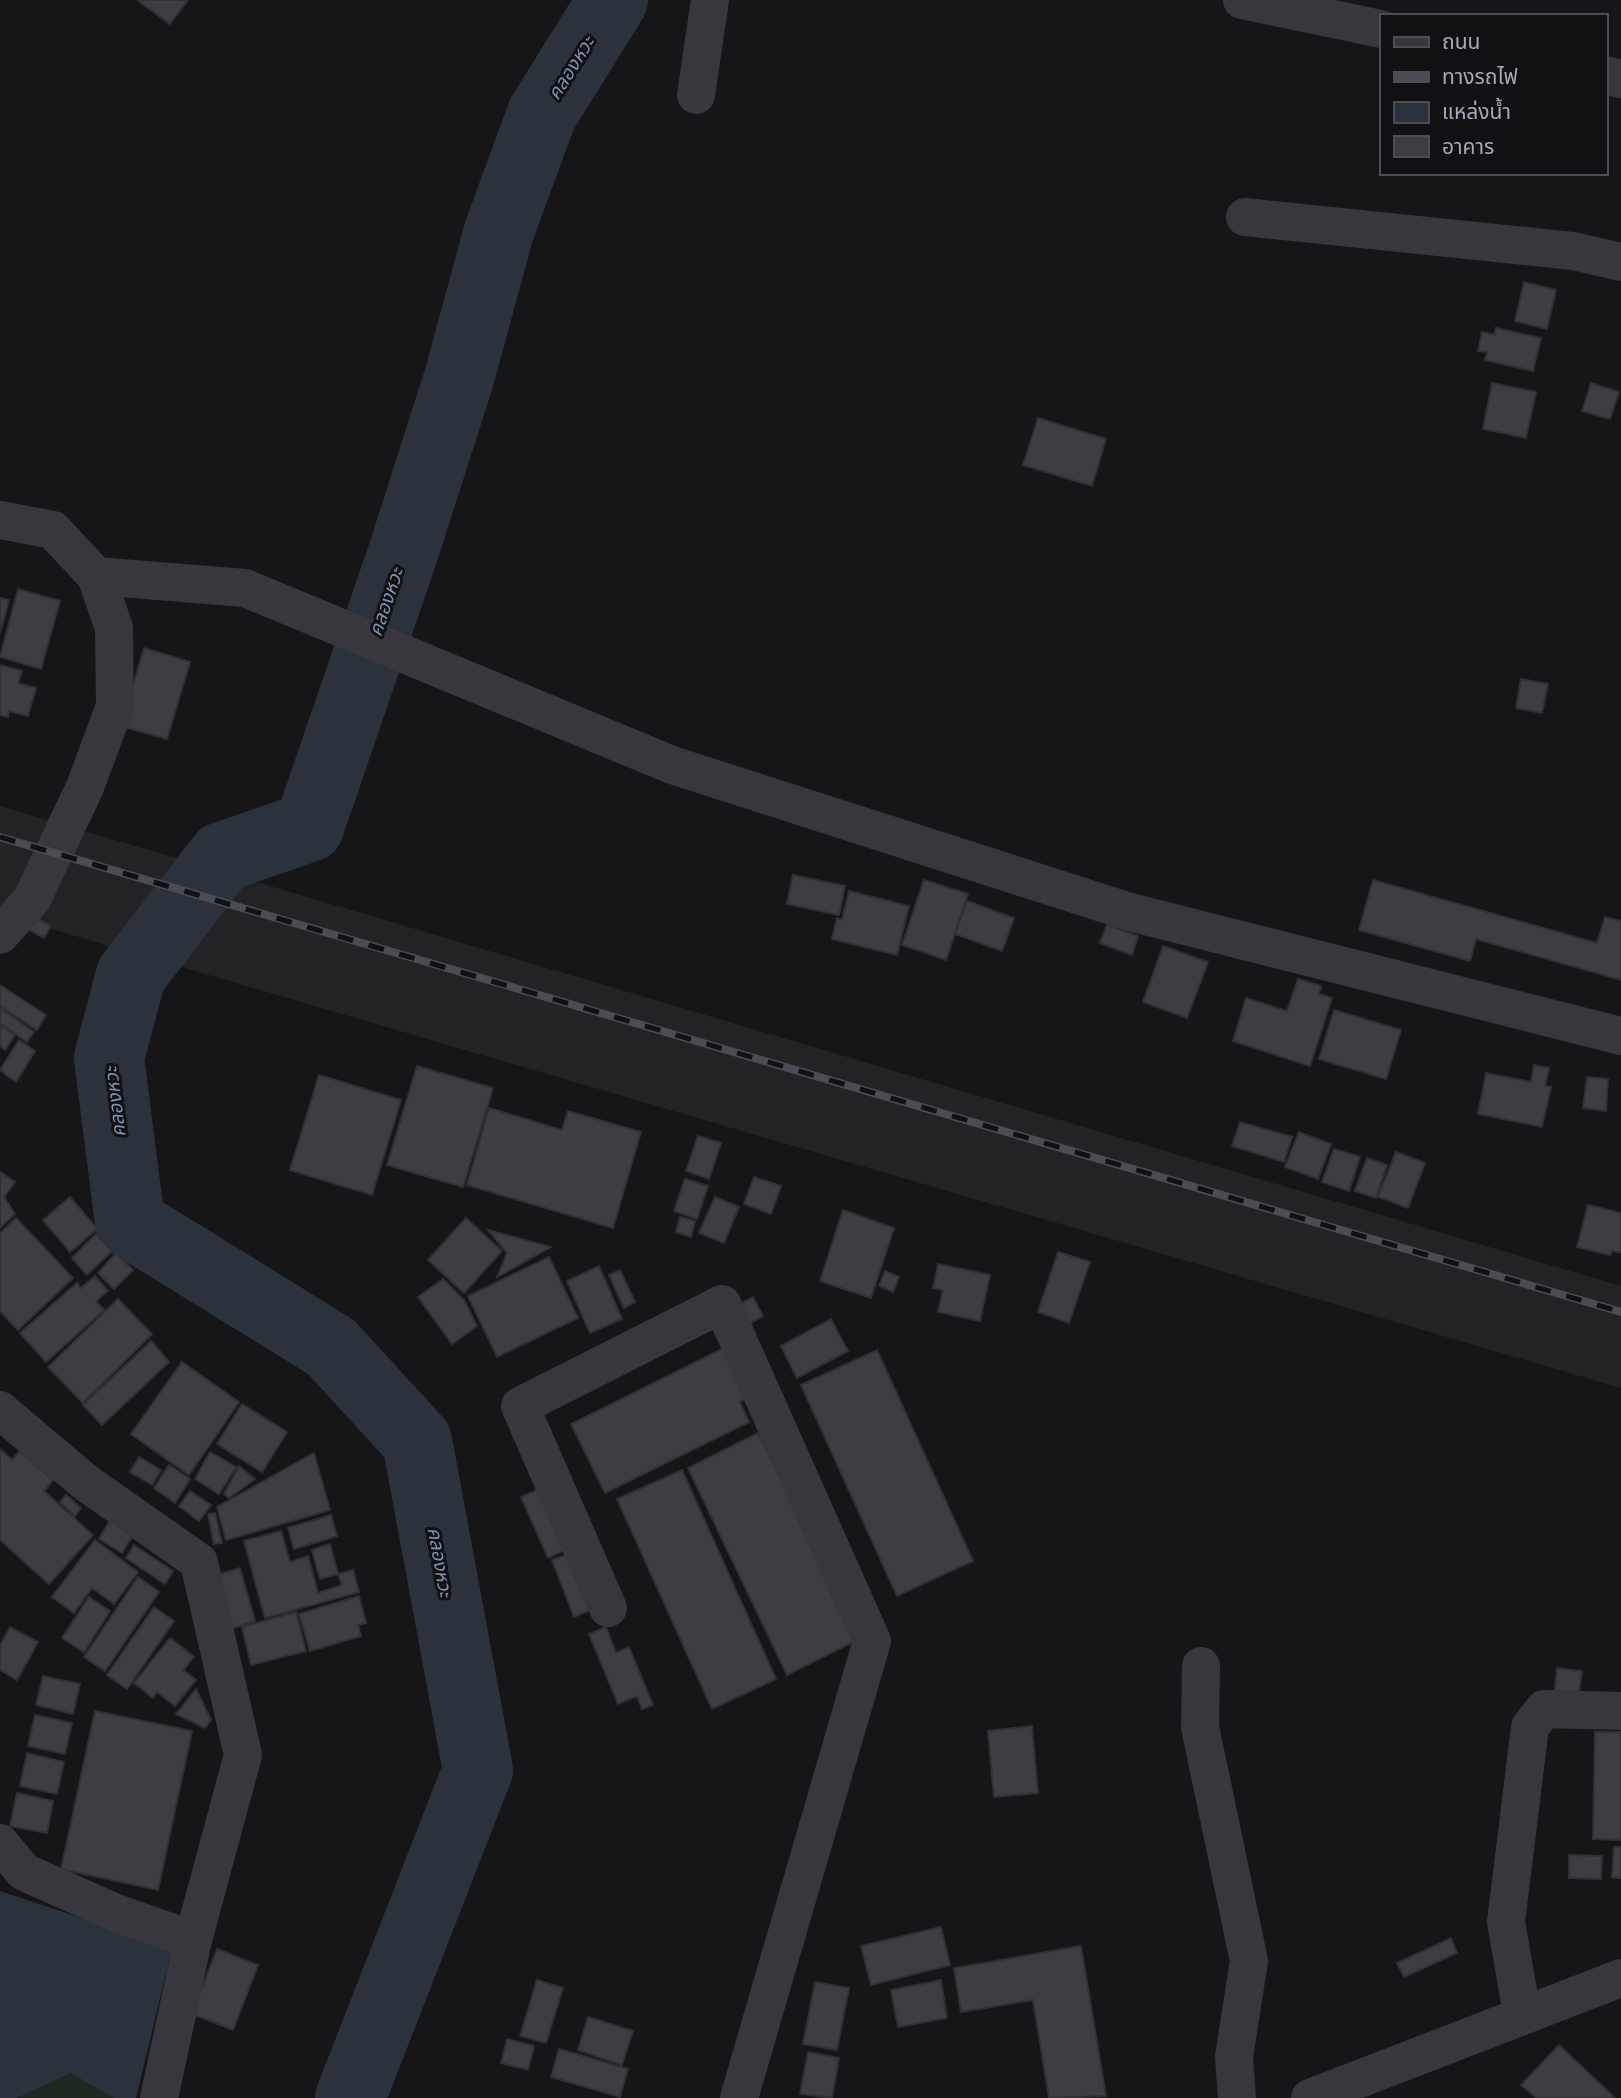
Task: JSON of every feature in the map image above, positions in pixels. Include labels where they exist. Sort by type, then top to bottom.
[{"type":"street","points":[[696,96],[710,0]]},
{"type":"street","points":[[1242,0],[1380,29]]},
{"type":"street","points":[[1245,217],[1573,251],[1621,262]]},
{"type":"street","points":[[0,520],[53,530],[96,576],[114,628],[115,706],[85,787],[32,899],[0,935]]},
{"type":"street","points":[[96,576],[245,588],[672,765],[1130,912],[1621,1036]]},
{"type":"street","points":[[608,1608],[520,1406],[722,1304],[872,1641],[738,2098]]},
{"type":"street","points":[[0,1410],[85,1482],[199,1562],[243,1755],[193,1940],[159,2098]]},
{"type":"street","points":[[1201,1665],[1200,1727],[1249,1961],[1234,2057],[1237,2098]]},
{"type":"street","points":[[1522,2014],[1506,1922],[1530,1727],[1544,1709],[1621,1711]]},
{"type":"street","points":[[0,1843],[24,1872],[116,1913],[193,1940]]},
{"type":"street","points":[[1310,2098],[1621,1978]]},
{"type":"shaded area","points":[[0,806],[1621,1286],[1621,1388],[0,914]]},
{"type":"shaded area","points":[[71,2073],[113,2098],[17,2098]]},
{"type":"water","points":[[0,1891],[172,1948],[136,2098],[113,2098],[71,2073],[17,2098],[0,2098]]},
{"type":"building","points":[[137,0],[188,0],[170,24]]},
{"type":"building","points":[[1524,282],[1556,290],[1547,329],[1515,321]]},
{"type":"building","points":[[1496,328],[1541,338],[1533,371],[1485,360],[1487,352],[1478,351],[1482,332],[1495,335]]},
{"type":"building","points":[[1492,383],[1536,392],[1526,438],[1483,429]]},
{"type":"building","points":[[1591,383],[1619,392],[1610,419],[1582,411]]},
{"type":"building","points":[[1038,418],[1106,439],[1092,486],[1023,465]]},
{"type":"building","points":[[18,589],[60,601],[41,669],[0,657]]},
{"type":"building","points":[[0,598],[9,600],[0,633]]},
{"type":"building","points":[[144,648],[190,662],[167,739],[121,726]]},
{"type":"building","points":[[0,665],[22,671],[18,683],[36,688],[28,716],[9,711],[8,717],[0,715]]},
{"type":"building","points":[[1521,679],[1548,684],[1542,713],[1516,708]]},
{"type":"building","points":[[793,875],[845,886],[839,915],[787,904]]},
{"type":"building","points":[[924,880],[968,894],[946,960],[902,945]]},
{"type":"building","points":[[1373,880],[1597,943],[1605,917],[1621,921],[1621,980],[1476,939],[1470,961],[1359,930]]},
{"type":"building","points":[[849,891],[909,906],[897,955],[832,939],[837,918],[842,920]]},
{"type":"building","points":[[967,901],[1014,918],[1002,951],[955,934]]},
{"type":"building","points":[[25,912],[51,926],[44,938],[18,924]]},
{"type":"building","points":[[1107,925],[1138,936],[1132,955],[1100,943]]},
{"type":"building","points":[[1163,946],[1208,962],[1187,1018],[1143,1002]]},
{"type":"building","points":[[1298,979],[1321,986],[1319,994],[1332,998],[1310,1066],[1233,1041],[1246,998],[1287,1011]]},
{"type":"building","points":[[0,985],[46,1015],[37,1030],[0,1006]]},
{"type":"building","points":[[0,1008],[34,1032],[27,1042],[0,1023]]},
{"type":"building","points":[[1334,1010],[1401,1030],[1386,1079],[1319,1059]]},
{"type":"building","points":[[0,1025],[15,1035],[5,1050],[0,1046]]},
{"type":"building","points":[[19,1040],[35,1051],[16,1082],[0,1070]]},
{"type":"building","points":[[1534,1065],[1549,1068],[1545,1086],[1551,1087],[1542,1127],[1478,1114],[1486,1073],[1531,1082]]},
{"type":"building","points":[[417,1066],[493,1088],[463,1187],[387,1165]]},
{"type":"building","points":[[319,1075],[401,1100],[372,1195],[290,1170]]},
{"type":"building","points":[[1587,1077],[1608,1079],[1606,1111],[1583,1108]]},
{"type":"building","points":[[489,1108],[562,1130],[568,1111],[641,1132],[613,1228],[467,1185]]},
{"type":"building","points":[[1240,1122],[1292,1137],[1284,1162],[1232,1146]]},
{"type":"building","points":[[1299,1132],[1331,1144],[1318,1179],[1285,1167]]},
{"type":"building","points":[[698,1136],[721,1143],[709,1179],[686,1171]]},
{"type":"building","points":[[1334,1149],[1360,1157],[1349,1191],[1322,1182]]},
{"type":"building","points":[[1396,1152],[1425,1163],[1408,1208],[1378,1197]]},
{"type":"building","points":[[1367,1158],[1387,1165],[1376,1198],[1355,1191]]},
{"type":"building","points":[[0,1172],[15,1182],[4,1197],[15,1214],[0,1228]]},
{"type":"building","points":[[754,1177],[781,1186],[771,1214],[744,1204]]},
{"type":"building","points":[[685,1179],[708,1186],[697,1219],[674,1211]]},
{"type":"building","points":[[70,1197],[97,1229],[70,1252],[43,1220]]},
{"type":"building","points":[[715,1197],[739,1207],[724,1243],[699,1233]]},
{"type":"building","points":[[1588,1205],[1621,1213],[1621,1253],[1612,1251],[1610,1255],[1577,1247]]},
{"type":"building","points":[[843,1210],[894,1228],[871,1298],[820,1281]]},
{"type":"building","points":[[680,1217],[695,1221],[691,1237],[676,1232]]},
{"type":"building","points":[[16,1218],[73,1278],[18,1330],[0,1311],[0,1233]]},
{"type":"building","points":[[466,1218],[502,1251],[464,1293],[428,1260]]},
{"type":"building","points":[[488,1230],[551,1247],[497,1277],[507,1253]]},
{"type":"building","points":[[96,1234],[112,1251],[87,1275],[72,1258]]},
{"type":"building","points":[[1058,1252],[1090,1262],[1069,1323],[1038,1312]]},
{"type":"building","points":[[116,1253],[133,1270],[114,1289],[98,1273]]},
{"type":"building","points":[[549,1257],[578,1318],[497,1357],[468,1296]]},
{"type":"building","points":[[938,1264],[990,1275],[980,1321],[938,1312],[943,1290],[933,1288]]},
{"type":"building","points":[[599,1266],[622,1319],[590,1333],[567,1281]]},
{"type":"building","points":[[620,1270],[635,1302],[624,1308],[609,1275]]},
{"type":"building","points":[[885,1271],[899,1277],[893,1292],[879,1286]]},
{"type":"building","points":[[95,1276],[108,1291],[96,1301],[104,1310],[46,1362],[20,1333],[77,1283],[81,1288]]},
{"type":"building","points":[[443,1279],[464,1300],[477,1326],[452,1344],[418,1297]]},
{"type":"building","points":[[753,1297],[763,1316],[745,1326],[734,1307]]},
{"type":"building","points":[[118,1299],[152,1334],[83,1403],[48,1367]]},
{"type":"building","points":[[831,1319],[848,1351],[797,1378],[781,1346]]},
{"type":"building","points":[[151,1341],[169,1362],[102,1425],[83,1405]]},
{"type":"building","points":[[732,1344],[756,1393],[740,1402],[749,1422],[605,1493],[571,1424]]},
{"type":"building","points":[[877,1350],[973,1561],[897,1596],[801,1385]]},
{"type":"building","points":[[182,1362],[239,1402],[189,1475],[131,1434]]},
{"type":"building","points":[[242,1404],[287,1432],[262,1472],[217,1444]]},
{"type":"building","points":[[758,1433],[859,1639],[787,1675],[688,1468]]},
{"type":"building","points":[[0,1449],[12,1460],[20,1451],[53,1480],[44,1491],[93,1535],[49,1584],[0,1540]]},
{"type":"building","points":[[210,1452],[236,1467],[219,1494],[195,1479]]},
{"type":"building","points":[[314,1453],[330,1510],[226,1540],[217,1507]]},
{"type":"building","points":[[139,1457],[161,1470],[152,1485],[130,1472]]},
{"type":"building","points":[[169,1465],[190,1479],[175,1503],[154,1488]]},
{"type":"building","points":[[239,1466],[255,1479],[229,1498],[224,1494]]},
{"type":"building","points":[[682,1470],[776,1679],[712,1709],[617,1499]]},
{"type":"building","points":[[539,1489],[566,1549],[548,1558],[521,1497]]},
{"type":"building","points":[[190,1491],[211,1505],[199,1521],[179,1506]]},
{"type":"building","points":[[66,1495],[81,1508],[75,1516],[60,1502]]},
{"type":"building","points":[[116,1510],[139,1525],[122,1553],[99,1539]]},
{"type":"building","points":[[215,1513],[222,1543],[214,1544],[208,1514]]},
{"type":"building","points":[[331,1515],[337,1536],[294,1549],[288,1528]]},
{"type":"building","points":[[281,1531],[290,1562],[308,1556],[318,1593],[342,1585],[338,1574],[353,1570],[359,1592],[265,1618],[244,1541]]},
{"type":"building","points":[[95,1540],[138,1572],[114,1604],[92,1588],[74,1613],[52,1597]]},
{"type":"building","points":[[330,1544],[338,1574],[320,1579],[312,1550]]},
{"type":"building","points":[[134,1545],[173,1571],[165,1584],[126,1558]]},
{"type":"building","points":[[573,1552],[595,1608],[574,1617],[552,1560]]},
{"type":"building","points":[[240,1568],[255,1621],[233,1628],[217,1575]]},
{"type":"building","points":[[138,1577],[159,1592],[105,1671],[84,1657]]},
{"type":"building","points":[[359,1596],[366,1623],[358,1625],[361,1636],[310,1651],[299,1614]]},
{"type":"building","points":[[89,1597],[110,1611],[84,1652],[62,1638]]},
{"type":"building","points":[[154,1607],[174,1621],[127,1689],[107,1675]]},
{"type":"building","points":[[296,1612],[306,1651],[251,1665],[242,1627]]},
{"type":"building","points":[[10,1627],[38,1642],[17,1680],[0,1670],[0,1646]]},
{"type":"building","points":[[606,1627],[616,1653],[629,1647],[653,1705],[642,1709],[637,1696],[618,1704],[589,1634]]},
{"type":"building","points":[[170,1638],[194,1657],[183,1670],[196,1680],[175,1706],[157,1692],[153,1698],[134,1683]]},
{"type":"building","points":[[1557,1668],[1582,1671],[1579,1694],[1555,1690]]},
{"type":"building","points":[[43,1676],[80,1684],[73,1714],[36,1705]]},
{"type":"building","points":[[196,1689],[211,1720],[205,1728],[176,1714]]},
{"type":"building","points":[[95,1711],[192,1731],[158,1890],[61,1869]]},
{"type":"building","points":[[35,1715],[72,1723],[65,1754],[28,1746]]},
{"type":"building","points":[[1032,1726],[1038,1793],[994,1797],[988,1731]]},
{"type":"building","points":[[1595,1732],[1621,1732],[1621,1840],[1593,1839]]},
{"type":"building","points":[[27,1753],[64,1762],[57,1794],[20,1786]]},
{"type":"building","points":[[17,1793],[53,1801],[47,1833],[10,1826]]},
{"type":"building","points":[[1614,1847],[1621,1847],[1621,1878],[1612,1877]]},
{"type":"building","points":[[1569,1855],[1602,1856],[1601,1879],[1569,1878]]},
{"type":"building","points":[[941,1927],[950,1965],[871,1985],[861,1946]]},
{"type":"building","points":[[1451,1938],[1457,1953],[1404,1977],[1397,1963]]},
{"type":"building","points":[[1081,1946],[1106,2096],[1049,2098],[1033,2000],[961,2012],[954,1968]]},
{"type":"building","points":[[217,1949],[258,1965],[233,2030],[192,2014]]},
{"type":"building","points":[[537,1980],[563,1988],[546,2043],[520,2036]]},
{"type":"building","points":[[941,1980],[947,2018],[898,2027],[891,1990]]},
{"type":"building","points":[[815,1982],[849,1988],[837,2050],[803,2044]]},
{"type":"building","points":[[588,2017],[633,2031],[622,2065],[578,2050]]},
{"type":"building","points":[[507,2039],[534,2046],[528,2070],[501,2063]]},
{"type":"building","points":[[1559,2045],[1615,2098],[1536,2098],[1521,2085]]},
{"type":"building","points":[[559,2049],[628,2069],[620,2097],[551,2077]]},
{"type":"building","points":[[808,2052],[839,2058],[832,2098],[800,2094]]},
{"type":"waterway","name":"คลองหวะ","points":[[350,2098],[478,1770],[417,1441],[331,1347],[130,1223],[109,1058],[131,975],[222,857],[309,827],[403,553],[459,378],[499,231],[542,114],[613,0]]},
{"type":"railway","points":[[0,837],[1621,1312]]}]
